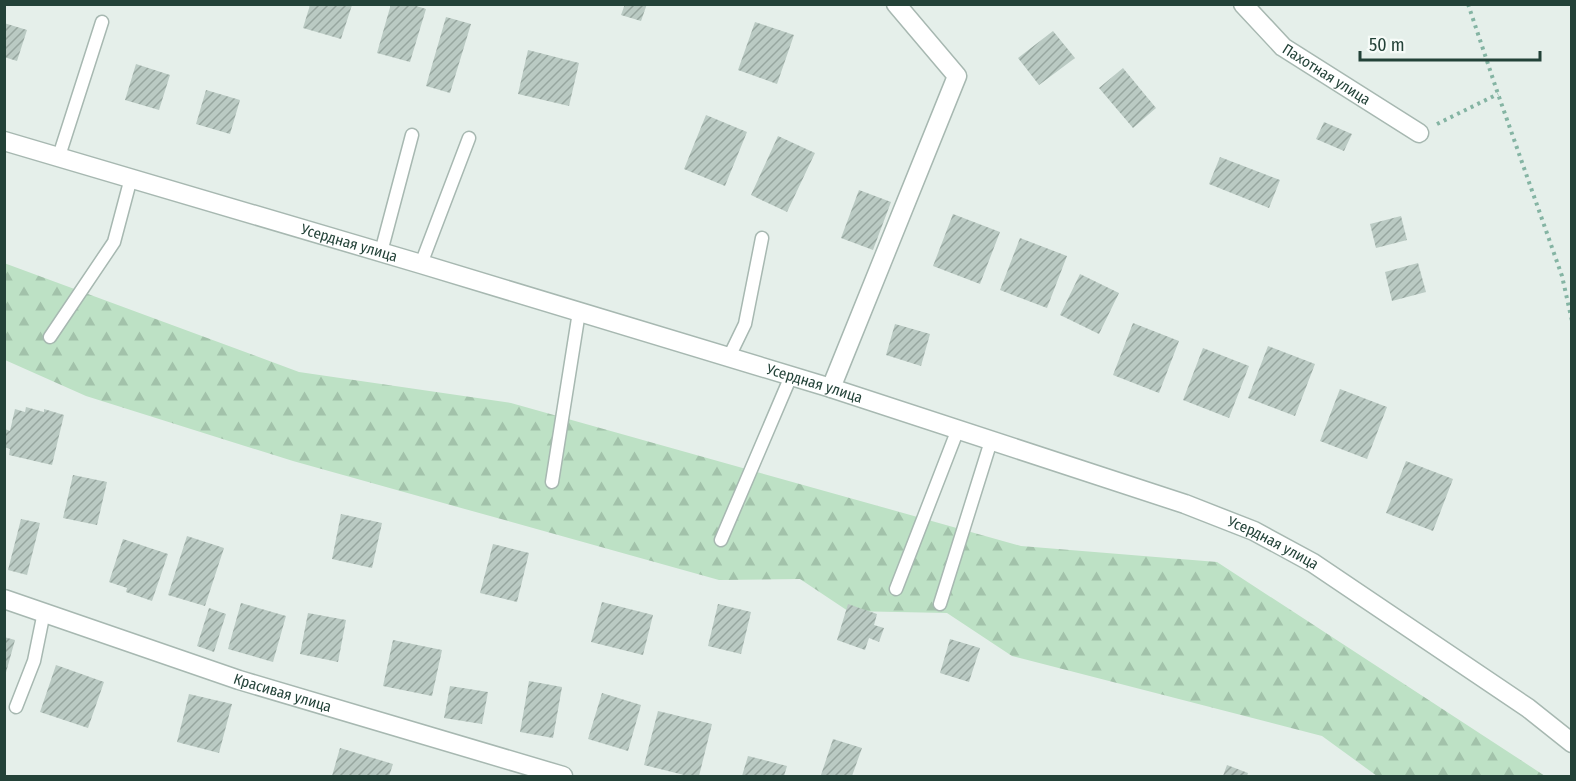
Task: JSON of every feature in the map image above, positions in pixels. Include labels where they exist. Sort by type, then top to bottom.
[{"type":"street","points":[[831,388],[957,76],[896,4]]},
{"type":"street","name":"Пахотная улица","points":[[1243,4],[1283,47],[1419,133]]},
{"type":"street","name":"Усердная улица","points":[[4,141],[831,388],[1185,504],[1254,531],[1313,563],[1528,708],[1572,743]]},
{"type":"street","name":"Красивая улица","points":[[4,599],[239,680],[563,777]]},
{"type":"lane","points":[[58,156],[102,22]]},
{"type":"lane","points":[[381,252],[412,135]]},
{"type":"lane","points":[[421,264],[469,138]]},
{"type":"lane","points":[[50,337],[114,242],[131,178]]},
{"type":"lane","points":[[729,357],[745,324],[762,238]]},
{"type":"lane","points":[[552,482],[579,312]]},
{"type":"lane","points":[[721,540],[791,376]]},
{"type":"lane","points":[[896,589],[958,429]]},
{"type":"lane","points":[[940,604],[992,441]]},
{"type":"lane","points":[[16,707],[34,661],[44,612]]},
{"type":"path","points":[[1468,4],[1562,276],[1572,321]]},
{"type":"path","points":[[1419,133],[1498,94]]},
{"type":"green space","points":[[4,263],[299,372],[511,403],[1021,546],[1217,562],[1545,776],[1377,776],[1322,736],[1012,656],[947,613],[848,611],[800,579],[719,580],[293,461],[86,396],[5,360]]},
{"type":"building","points":[[391,4],[410,4],[426,9],[410,62],[377,53]]},
{"type":"building","points":[[625,4],[647,4],[641,21],[621,15]]},
{"type":"building","points":[[310,5],[352,5],[341,39],[303,28]]},
{"type":"building","points":[[446,17],[471,24],[450,93],[426,86]]},
{"type":"building","points":[[755,22],[794,35],[777,84],[738,70]]},
{"type":"building","points":[[4,23],[27,30],[17,61],[4,57]]},
{"type":"building","points":[[1053,31],[1075,58],[1039,85],[1018,58]]},
{"type":"building","points":[[528,50],[579,63],[569,106],[518,94]]},
{"type":"building","points":[[136,64],[170,75],[159,110],[125,100]]},
{"type":"building","points":[[1123,68],[1156,108],[1133,128],[1099,88]]},
{"type":"building","points":[[206,90],[240,100],[230,134],[196,124]]},
{"type":"building","points":[[706,115],[747,132],[725,186],[684,169]]},
{"type":"building","points":[[1324,122],[1352,134],[1344,151],[1316,139]]},
{"type":"building","points":[[778,136],[815,153],[787,212],[751,195]]},
{"type":"building","points":[[1220,157],[1280,180],[1269,208],[1209,184]]},
{"type":"building","points":[[859,190],[891,202],[873,250],[841,238]]},
{"type":"building","points":[[953,214],[1000,232],[980,284],[933,266]]},
{"type":"building","points":[[1401,216],[1407,240],[1376,248],[1370,224]]},
{"type":"building","points":[[1020,238],[1067,256],[1047,308],[1000,290]]},
{"type":"building","points":[[1418,263],[1426,292],[1392,301],[1385,272]]},
{"type":"building","points":[[1080,274],[1119,293],[1099,334],[1060,315]]},
{"type":"building","points":[[1133,323],[1179,341],[1159,393],[1113,375]]},
{"type":"building","points":[[895,324],[930,334],[921,366],[886,355]]},
{"type":"building","points":[[1268,346],[1315,364],[1295,416],[1248,398]]},
{"type":"building","points":[[1203,348],[1249,366],[1229,418],[1183,400]]},
{"type":"building","points":[[1340,389],[1387,407],[1367,459],[1320,441]]},
{"type":"building","points":[[26,407],[64,415],[52,465],[9,455],[10,449],[4,447],[5,429],[10,431],[15,409],[25,412]]},
{"type":"building","points":[[1406,461],[1453,479],[1433,531],[1386,513]]},
{"type":"building","points":[[73,475],[107,482],[97,525],[63,518]]},
{"type":"building","points":[[341,514],[382,523],[372,568],[332,559]]},
{"type":"building","points":[[21,519],[40,523],[27,575],[8,570]]},
{"type":"building","points":[[187,536],[224,548],[205,606],[168,595]]},
{"type":"building","points":[[123,539],[168,554],[152,601],[126,592],[127,588],[109,582]]},
{"type":"building","points":[[493,544],[529,553],[517,602],[480,593]]},
{"type":"building","points":[[602,602],[653,615],[643,655],[591,642]]},
{"type":"building","points":[[241,603],[286,616],[273,662],[228,649]]},
{"type":"building","points":[[718,604],[751,612],[741,654],[708,646]]},
{"type":"building","points":[[848,604],[877,614],[874,625],[884,628],[879,642],[869,638],[865,650],[837,640]]},
{"type":"building","points":[[209,608],[226,614],[214,652],[197,646]]},
{"type":"building","points":[[308,613],[346,620],[338,662],[300,654]]},
{"type":"building","points":[[4,637],[15,640],[5,676],[4,676]]},
{"type":"building","points":[[950,639],[980,648],[969,682],[940,673]]},
{"type":"building","points":[[393,640],[442,650],[432,696],[383,686]]},
{"type":"building","points":[[56,665],[104,682],[88,728],[40,712]]},
{"type":"building","points":[[529,681],[562,687],[553,738],[520,732]]},
{"type":"building","points":[[450,686],[488,692],[482,724],[444,718]]},
{"type":"building","points":[[602,693],[641,705],[628,751],[588,739]]},
{"type":"building","points":[[189,694],[232,704],[219,753],[177,742]]},
{"type":"building","points":[[658,711],[712,724],[699,776],[688,776],[644,765]]},
{"type":"building","points":[[833,739],[862,748],[852,776],[821,775]]},
{"type":"building","points":[[340,748],[393,764],[389,776],[332,776]]},
{"type":"building","points":[[748,756],[787,766],[784,776],[742,776]]},
{"type":"building","points":[[1227,765],[1248,773],[1247,776],[1223,776]]}]
